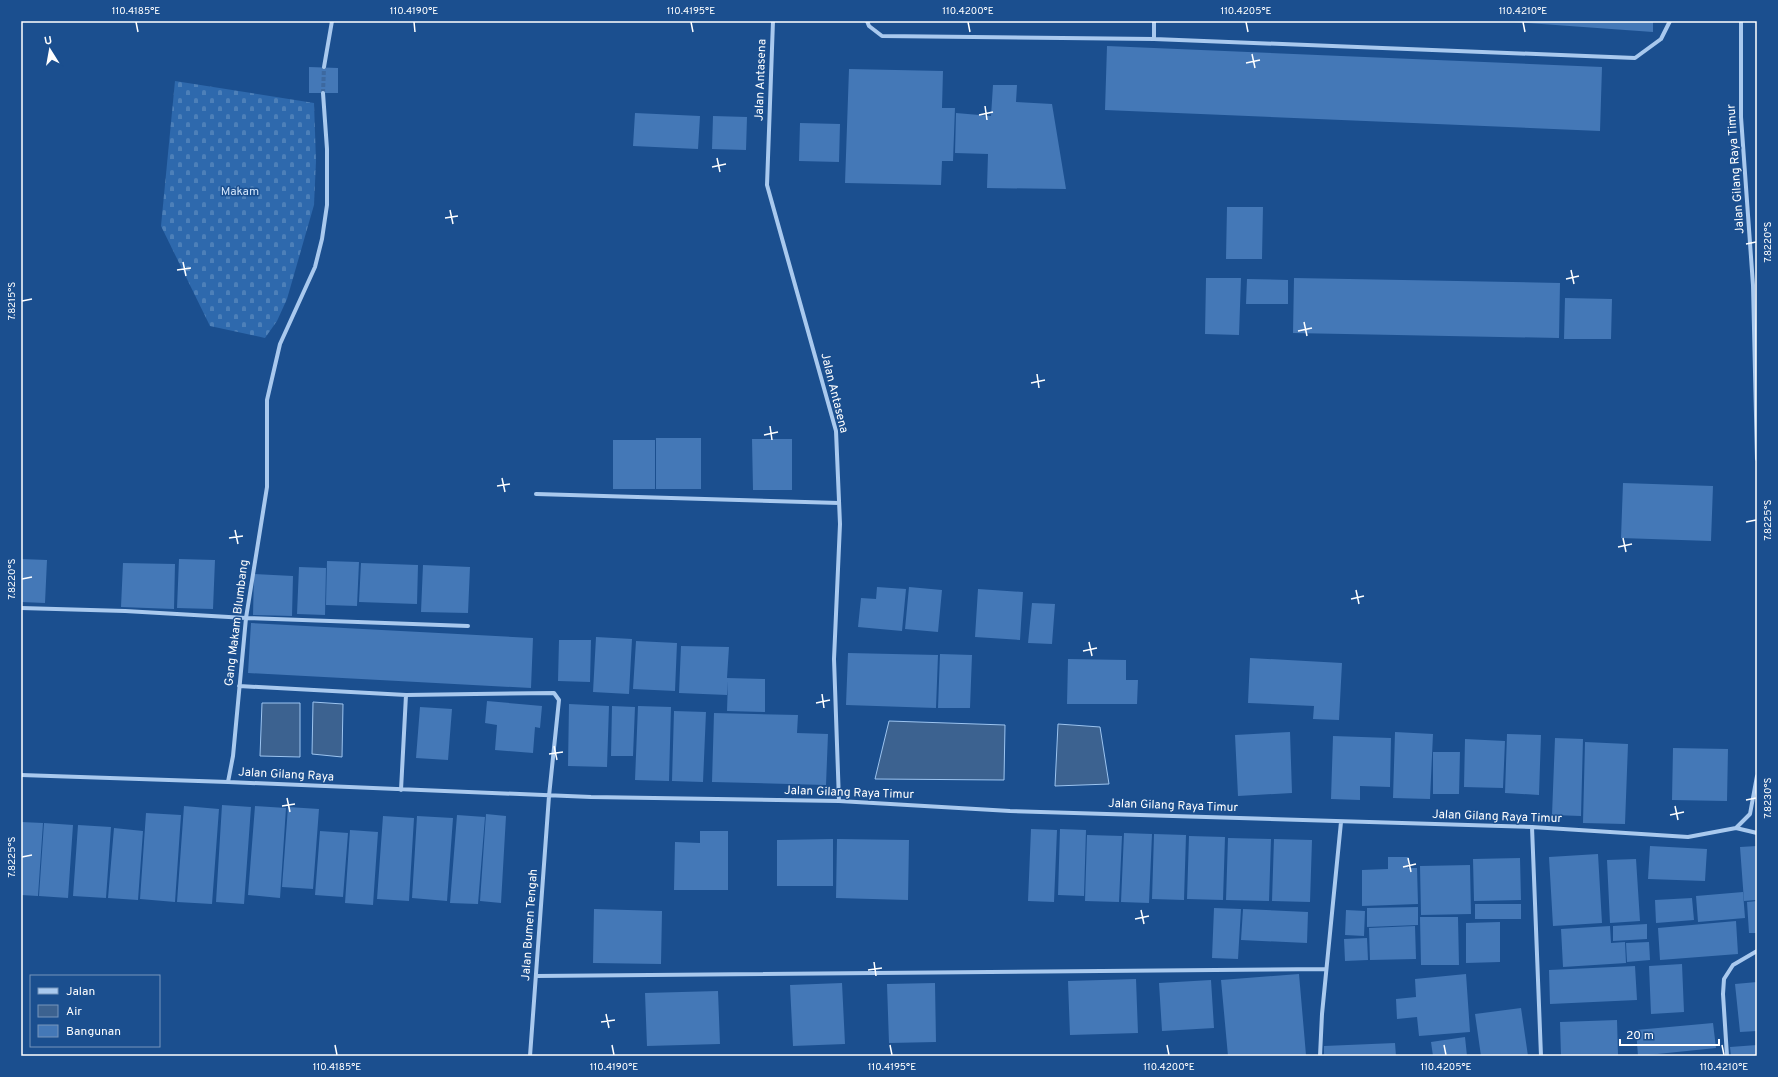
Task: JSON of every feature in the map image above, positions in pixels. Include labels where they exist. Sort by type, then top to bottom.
[{"type":"street","points":[[324,67],[332,21]]},
{"type":"street","name":"Jalan Antasena","points":[[773,21],[767,185],[836,431],[840,524],[834,660],[839,801]]},
{"type":"street","points":[[867,21],[869,26],[882,36],[1154,39],[1635,58],[1661,39],[1670,21]]},
{"type":"street","points":[[1154,21],[1154,39]]},
{"type":"street","name":"Jalan Gilang Raya Timur","points":[[1742,21],[1741,117],[1753,285],[1757,459]]},
{"type":"street","name":"Gang Makam Blumbang","points":[[228,782],[233,756],[246,618],[267,487],[267,400],[280,344],[315,266],[322,239],[327,205],[327,150],[323,93]]},
{"type":"street","points":[[536,494],[839,503]]},
{"type":"street","points":[[21,608],[468,626]]},
{"type":"street","points":[[239,686],[406,695],[401,790]]},
{"type":"street","name":"Jalan Bumen Tengah","points":[[406,695],[554,693],[559,700],[549,796],[530,1056]]},
{"type":"street","name":"Jalan Gilang Raya","points":[[21,775],[228,782],[549,796]]},
{"type":"street","points":[[1757,776],[1750,814],[1736,828],[1757,834]]},
{"type":"street","name":"Jalan Gilang Raya Timur","points":[[549,796],[839,801],[1010,811],[1532,827],[1688,837],[1736,828]]},
{"type":"street","points":[[1320,1056],[1326,969],[1341,822]]},
{"type":"street","points":[[1532,827],[1541,1056]]},
{"type":"street","points":[[1727,1056],[1723,994],[1724,979],[1733,965],[1757,951]]},
{"type":"street","points":[[536,976],[1326,969]]},
{"type":"green space","name":"Makam","points":[[175,81],[314,103],[316,161],[314,205],[287,299],[277,321],[265,338],[210,326],[161,226]]},
{"type":"water","points":[[313,702],[343,704],[342,757],[312,754]]},
{"type":"water","points":[[262,703],[300,703],[300,757],[260,756]]},
{"type":"water","points":[[889,721],[1005,725],[1004,780],[875,779]]},
{"type":"water","points":[[1058,724],[1100,727],[1109,784],[1055,786]]},
{"type":"building","points":[[1500,21],[1653,21],[1653,32]]},
{"type":"building","points":[[1107,46],[1602,67],[1600,131],[1105,110]]},
{"type":"building","points":[[309,67],[338,68],[338,93],[309,93]]},
{"type":"building","points":[[849,69],[943,71],[942,108],[955,108],[953,161],[942,161],[941,185],[845,183]]},
{"type":"building","points":[[993,85],[1017,85],[1016,102],[1052,104],[1066,189],[987,188],[988,154],[955,153],[956,113],[991,116]]},
{"type":"building","points":[[635,113],[700,116],[698,149],[633,146]]},
{"type":"building","points":[[713,116],[747,117],[746,150],[712,149]]},
{"type":"building","points":[[800,123],[840,124],[839,162],[799,161]]},
{"type":"building","points":[[1227,207],[1263,207],[1262,259],[1226,259]]},
{"type":"building","points":[[1206,278],[1241,278],[1239,335],[1205,334]]},
{"type":"building","points":[[1294,278],[1560,283],[1559,338],[1293,333]]},
{"type":"building","points":[[1247,279],[1288,280],[1288,304],[1246,304]]},
{"type":"building","points":[[1565,298],[1612,299],[1611,339],[1564,339]]},
{"type":"building","points":[[656,438],[701,438],[701,489],[656,489]]},
{"type":"building","points":[[752,439],[792,439],[792,490],[753,490]]},
{"type":"building","points":[[613,440],[655,440],[655,489],[613,489]]},
{"type":"building","points":[[1623,483],[1713,486],[1711,541],[1621,538]]},
{"type":"building","points":[[21,559],[47,560],[45,603],[21,602]]},
{"type":"building","points":[[179,559],[215,560],[213,609],[177,608]]},
{"type":"building","points":[[327,561],[359,562],[357,606],[326,605]]},
{"type":"building","points":[[123,563],[175,564],[174,609],[121,607]]},
{"type":"building","points":[[361,563],[418,565],[417,604],[359,602]]},
{"type":"building","points":[[423,565],[470,567],[468,613],[421,612]]},
{"type":"building","points":[[299,567],[326,568],[325,615],[297,614]]},
{"type":"building","points":[[254,574],[293,576],[292,616],[253,615]]},
{"type":"building","points":[[877,587],[906,589],[902,631],[858,627],[861,598],[876,599]]},
{"type":"building","points":[[909,587],[942,590],[938,632],[905,629]]},
{"type":"building","points":[[978,589],[1023,592],[1020,640],[975,637]]},
{"type":"building","points":[[1032,603],[1055,604],[1052,644],[1028,643]]},
{"type":"building","points":[[251,623],[533,638],[531,688],[248,673]]},
{"type":"building","points":[[596,637],[632,639],[629,694],[593,692]]},
{"type":"building","points":[[559,640],[591,640],[590,682],[558,681]]},
{"type":"building","points":[[636,641],[677,643],[675,691],[633,689]]},
{"type":"building","points":[[681,646],[729,647],[727,678],[765,679],[765,712],[727,711],[728,681],[727,695],[679,693]]},
{"type":"building","points":[[848,653],[938,655],[936,708],[846,705]]},
{"type":"building","points":[[940,654],[972,655],[970,708],[938,708]]},
{"type":"building","points":[[1250,658],[1342,663],[1339,720],[1313,719],[1314,706],[1248,703]]},
{"type":"building","points":[[1068,659],[1126,660],[1126,680],[1138,680],[1137,704],[1067,704]]},
{"type":"building","points":[[487,701],[542,706],[540,728],[535,727],[533,753],[495,750],[497,725],[485,723]]},
{"type":"building","points":[[569,704],[609,706],[607,767],[568,766]]},
{"type":"building","points":[[612,706],[635,707],[633,756],[611,756]]},
{"type":"building","points":[[638,706],[671,707],[669,781],[635,780]]},
{"type":"building","points":[[420,707],[452,709],[448,760],[416,758]]},
{"type":"building","points":[[674,711],[706,712],[703,782],[672,781]]},
{"type":"building","points":[[714,713],[798,715],[797,733],[828,734],[826,785],[712,782]]},
{"type":"building","points":[[1290,732],[1292,793],[1238,796],[1235,735]]},
{"type":"building","points":[[1395,732],[1433,734],[1430,799],[1393,798]]},
{"type":"building","points":[[1507,734],[1541,735],[1539,795],[1505,793]]},
{"type":"building","points":[[1333,736],[1391,738],[1390,787],[1360,786],[1360,800],[1331,799]]},
{"type":"building","points":[[1555,738],[1583,739],[1581,816],[1552,815]]},
{"type":"building","points":[[1465,739],[1505,741],[1503,788],[1464,787]]},
{"type":"building","points":[[1585,742],[1628,744],[1625,824],[1583,823]]},
{"type":"building","points":[[1673,748],[1728,749],[1727,801],[1672,800]]},
{"type":"building","points":[[1433,752],[1460,752],[1459,794],[1433,794]]},
{"type":"building","points":[[222,805],[251,807],[244,904],[216,902]]},
{"type":"building","points":[[184,806],[219,809],[212,904],[177,902]]},
{"type":"building","points":[[255,806],[286,808],[280,898],[248,895]]},
{"type":"building","points":[[288,807],[319,809],[313,889],[282,887]]},
{"type":"building","points":[[146,813],[181,815],[175,902],[140,899]]},
{"type":"building","points":[[486,814],[506,816],[501,903],[480,901]]},
{"type":"building","points":[[457,815],[485,817],[478,904],[450,903]]},
{"type":"building","points":[[383,816],[414,818],[409,901],[377,899]]},
{"type":"building","points":[[417,816],[453,818],[447,901],[412,898]]},
{"type":"building","points":[[21,822],[43,823],[38,896],[21,895]]},
{"type":"building","points":[[44,823],[73,825],[68,898],[39,896]]},
{"type":"building","points":[[78,825],[111,827],[106,898],[73,896]]},
{"type":"building","points":[[114,828],[143,831],[138,900],[108,898]]},
{"type":"building","points":[[1031,829],[1057,830],[1054,902],[1028,901]]},
{"type":"building","points":[[1060,829],[1086,830],[1084,896],[1058,895]]},
{"type":"building","points":[[350,830],[378,832],[373,905],[345,903]]},
{"type":"building","points":[[320,831],[348,833],[343,897],[315,895]]},
{"type":"building","points":[[700,831],[728,831],[728,890],[674,890],[675,842],[700,843]]},
{"type":"building","points":[[1124,833],[1152,834],[1149,903],[1121,902]]},
{"type":"building","points":[[1154,834],[1186,835],[1184,900],[1152,899]]},
{"type":"building","points":[[1087,835],[1122,836],[1119,902],[1085,901]]},
{"type":"building","points":[[1189,836],[1225,837],[1223,900],[1187,899]]},
{"type":"building","points":[[1228,838],[1271,839],[1269,901],[1226,900]]},
{"type":"building","points":[[833,839],[833,886],[777,886],[777,840]]},
{"type":"building","points":[[837,839],[909,840],[908,900],[836,898]]},
{"type":"building","points":[[1274,839],[1312,840],[1310,902],[1272,901]]},
{"type":"building","points":[[1650,846],[1707,849],[1705,881],[1648,879]]},
{"type":"building","points":[[1757,846],[1757,900],[1744,901],[1740,847]]},
{"type":"building","points":[[1598,854],[1602,923],[1553,926],[1549,857]]},
{"type":"building","points":[[1388,857],[1408,857],[1408,868],[1417,868],[1418,904],[1362,906],[1362,870],[1388,869]]},
{"type":"building","points":[[1520,858],[1521,900],[1474,901],[1473,859]]},
{"type":"building","points":[[1636,859],[1640,921],[1610,923],[1607,860]]},
{"type":"building","points":[[1470,865],[1471,914],[1421,915],[1420,866]]},
{"type":"building","points":[[1743,892],[1745,918],[1698,922],[1696,896]]},
{"type":"building","points":[[1692,898],[1694,920],[1656,923],[1655,900]]},
{"type":"building","points":[[1757,901],[1757,933],[1749,933],[1747,902]]},
{"type":"building","points":[[1475,904],[1521,904],[1521,919],[1475,919]]},
{"type":"building","points":[[1418,907],[1418,925],[1367,927],[1367,908]]},
{"type":"building","points":[[1214,908],[1241,909],[1238,959],[1212,958]]},
{"type":"building","points":[[594,909],[662,911],[661,964],[593,963]]},
{"type":"building","points":[[1243,909],[1308,912],[1307,943],[1241,940]]},
{"type":"building","points":[[1346,910],[1365,911],[1364,936],[1345,935]]},
{"type":"building","points":[[1420,917],[1458,917],[1459,965],[1421,965]]},
{"type":"building","points":[[1736,921],[1738,954],[1660,960],[1658,928]]},
{"type":"building","points":[[1500,922],[1500,962],[1466,963],[1466,923]]},
{"type":"building","points":[[1647,924],[1647,939],[1613,941],[1613,926]]},
{"type":"building","points":[[1415,926],[1416,959],[1370,960],[1369,928]]},
{"type":"building","points":[[1610,926],[1611,943],[1625,942],[1626,963],[1563,967],[1561,929]]},
{"type":"building","points":[[1367,938],[1368,960],[1345,961],[1344,939]]},
{"type":"building","points":[[1649,942],[1650,960],[1627,962],[1626,943]]},
{"type":"building","points":[[1682,964],[1684,1012],[1651,1014],[1649,966]]},
{"type":"building","points":[[1635,966],[1637,1000],[1550,1004],[1549,970]]},
{"type":"building","points":[[1299,974],[1306,1055],[1228,1056],[1221,980]]},
{"type":"building","points":[[1466,974],[1470,1032],[1419,1036],[1417,1017],[1397,1019],[1396,999],[1416,997],[1415,979]]},
{"type":"building","points":[[1136,979],[1138,1033],[1070,1035],[1068,981]]},
{"type":"building","points":[[1211,980],[1214,1028],[1162,1031],[1159,983]]},
{"type":"building","points":[[1757,982],[1757,1031],[1740,1032],[1735,984]]},
{"type":"building","points":[[842,983],[845,1044],[793,1046],[790,985]]},
{"type":"building","points":[[935,983],[936,1042],[889,1043],[887,984]]},
{"type":"building","points":[[718,991],[720,1044],[647,1046],[645,993]]},
{"type":"building","points":[[1521,1008],[1528,1056],[1481,1056],[1475,1014]]},
{"type":"building","points":[[1617,1020],[1618,1055],[1561,1056],[1560,1022]]},
{"type":"building","points":[[1713,1023],[1716,1048],[1638,1056],[1636,1030]]},
{"type":"building","points":[[1465,1037],[1467,1056],[1433,1056],[1431,1042]]},
{"type":"building","points":[[1395,1043],[1396,1056],[1324,1056],[1324,1046]]},
{"type":"building","points":[[1757,1045],[1757,1056],[1731,1056],[1730,1047]]},
{"type":"tunnel","points":[[323,93],[324,67]]}]
